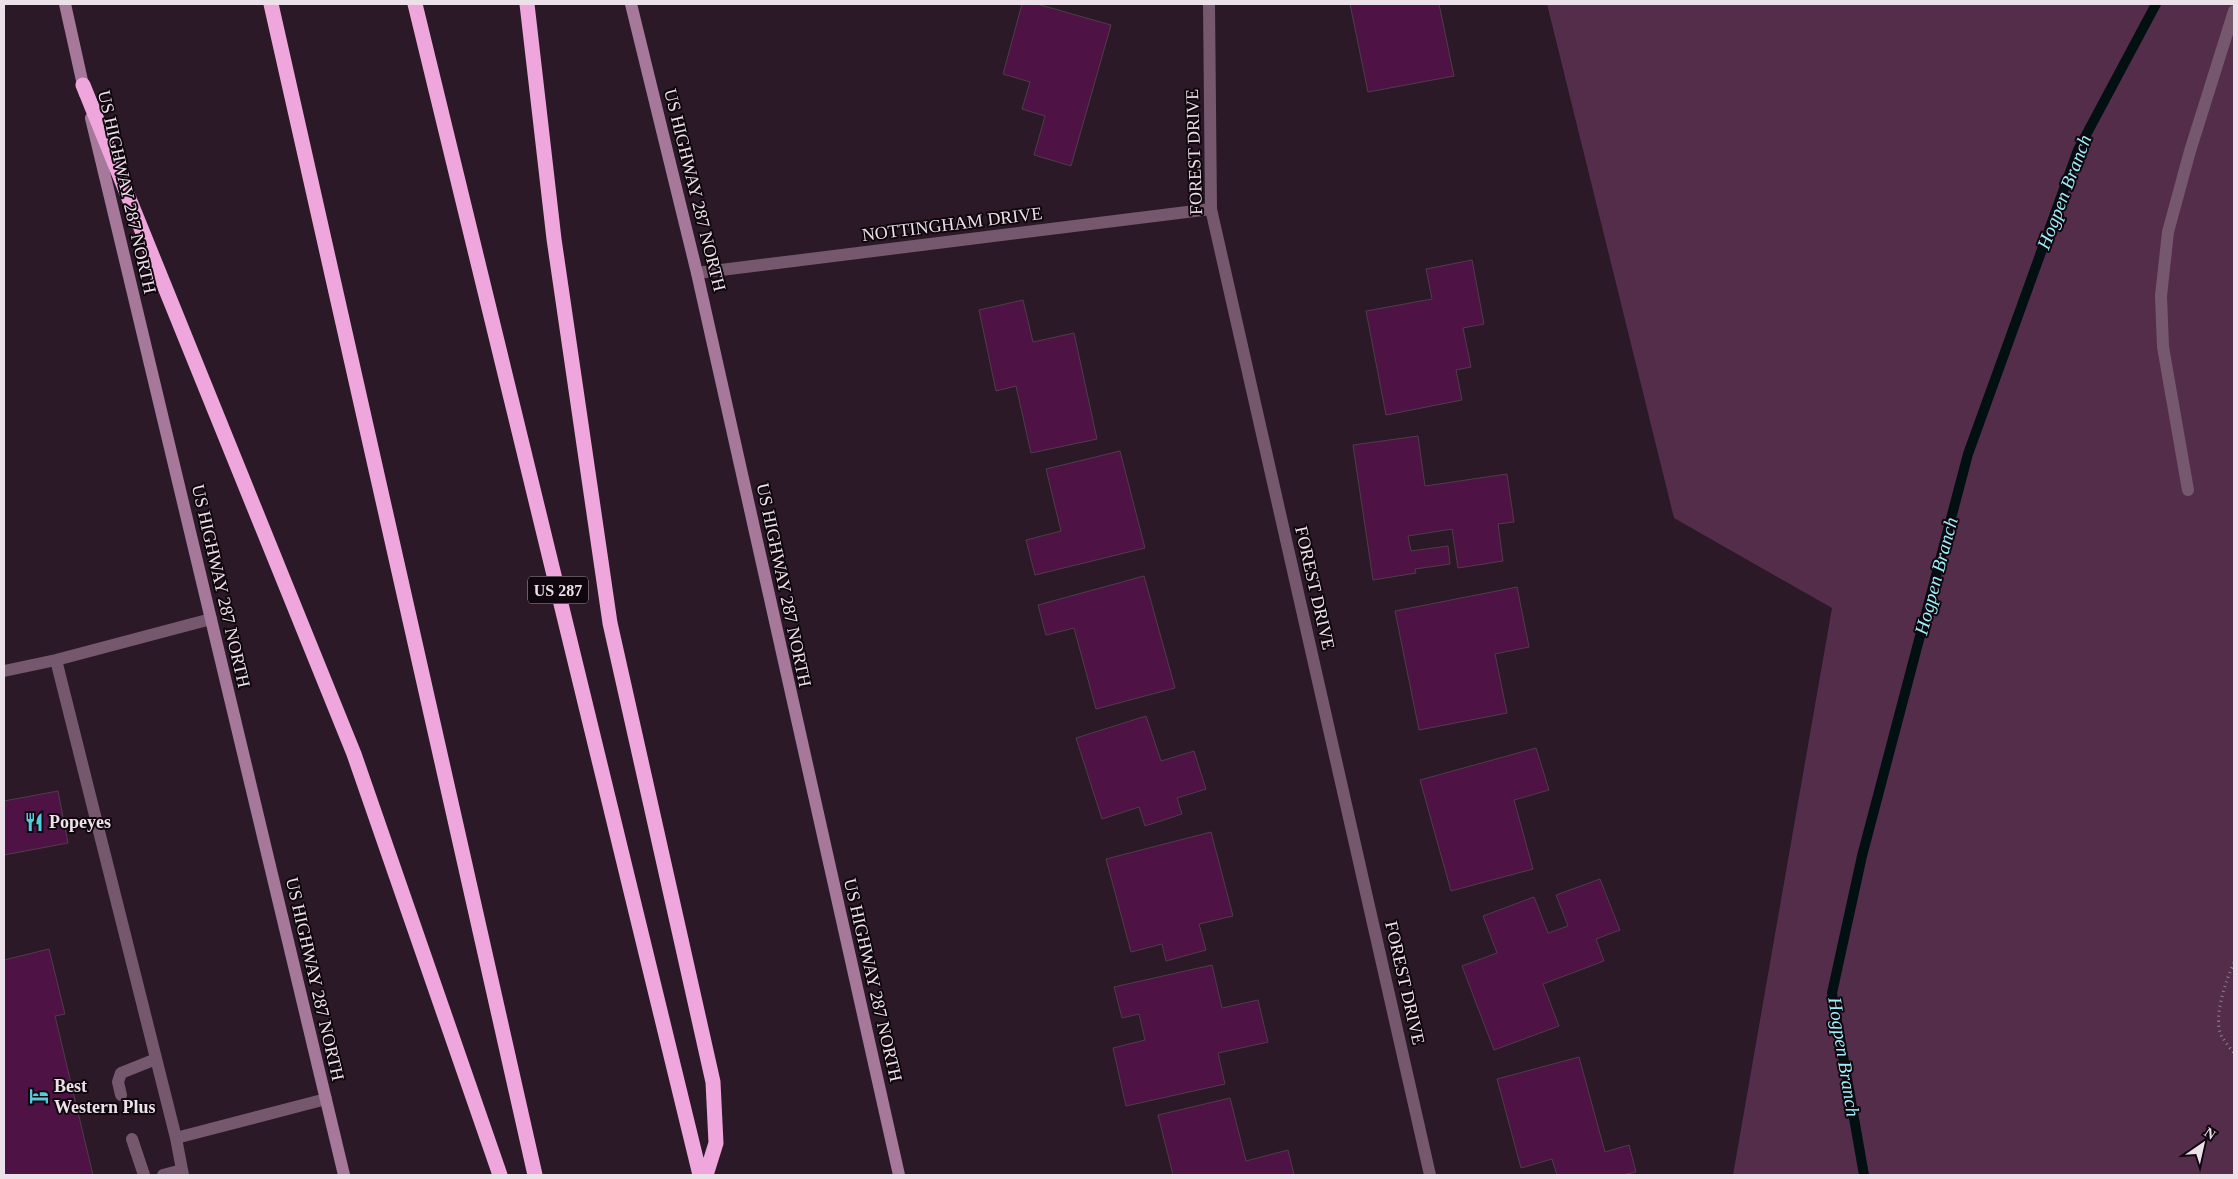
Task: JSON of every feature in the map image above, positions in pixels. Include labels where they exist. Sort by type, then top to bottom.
[{"type":"highway","points":[[271,4],[535,1175]]},
{"type":"highway","name":"US 287","points":[[415,4],[700,1175]]},
{"type":"highway","points":[[527,4],[554,239],[610,623],[713,1082],[716,1142],[706,1175]]},
{"type":"highway","points":[[83,85],[354,754],[500,1175]]},
{"type":"main road","name":"US HIGHWAY 287 NORTH","points":[[65,4],[344,1175]]},
{"type":"main road","name":"US HIGHWAY 287 NORTH","points":[[631,4],[697,273],[899,1175]]},
{"type":"street","name":"FOREST DRIVE","points":[[1209,4],[1211,209],[1430,1175]]},
{"type":"street","points":[[2188,490],[2164,355],[2161,296],[2168,232],[2190,151],[2234,10]]},
{"type":"street","name":"NOTTINGHAM DRIVE","points":[[697,273],[1211,209]]},
{"type":"street","points":[[4,671],[56,660],[211,619]]},
{"type":"street","points":[[56,660],[176,1138],[183,1173],[163,1175]]},
{"type":"street","points":[[120,1095],[118,1082],[121,1073],[156,1059]]},
{"type":"street","points":[[176,1138],[326,1099]]},
{"type":"street","points":[[132,1139],[144,1175]]},
{"type":"path","points":[[2234,963],[2228,977],[2218,1020],[2221,1036],[2234,1053]]},
{"type":"shaded area","points":[[1547,4],[2234,4],[2234,1175],[1733,1175],[1832,608],[1674,518]]},
{"type":"building","points":[[1022,4],[1037,4],[1111,25],[1071,166],[1034,155],[1045,116],[1022,109],[1030,82],[1003,74]]},
{"type":"building","points":[[1350,4],[1439,4],[1454,76],[1368,92]]},
{"type":"building","points":[[1472,260],[1484,324],[1463,328],[1471,367],[1456,370],[1462,400],[1386,415],[1366,311],[1432,299],[1426,269]]},
{"type":"building","points":[[1023,300],[1033,342],[1074,333],[1097,439],[1031,453],[1016,386],[996,391],[979,310]]},
{"type":"building","points":[[1418,436],[1425,486],[1507,474],[1514,522],[1498,524],[1503,561],[1458,568],[1452,529],[1408,536],[1411,551],[1448,546],[1450,564],[1415,569],[1416,573],[1373,580],[1353,445]]},
{"type":"building","points":[[1120,451],[1145,548],[1035,575],[1026,540],[1061,531],[1046,469]]},
{"type":"building","points":[[1144,576],[1175,688],[1096,709],[1074,628],[1046,635],[1038,605]]},
{"type":"building","points":[[1517,587],[1529,647],[1495,654],[1507,713],[1419,730],[1395,611]]},
{"type":"building","points":[[1146,716],[1161,761],[1194,751],[1206,789],[1177,798],[1182,814],[1145,826],[1139,807],[1102,819],[1076,738]]},
{"type":"building","points":[[1536,748],[1549,790],[1514,800],[1533,869],[1451,891],[1420,780]]},
{"type":"building","name":"Popeyes","points":[[58,791],[68,843],[4,855],[4,801]]},
{"type":"building","points":[[1211,832],[1233,916],[1199,924],[1206,950],[1166,961],[1162,944],[1131,952],[1106,859]]},
{"type":"building","points":[[1600,879],[1620,930],[1596,939],[1604,961],[1543,984],[1559,1026],[1494,1050],[1462,966],[1497,953],[1483,916],[1534,897],[1548,933],[1568,926],[1556,895]]},
{"type":"building","name":"Best Western Plus","points":[[49,949],[65,1014],[55,1016],[93,1175],[4,1175],[4,960]]},
{"type":"building","points":[[1212,965],[1222,1008],[1258,1000],[1268,1042],[1218,1053],[1225,1084],[1126,1106],[1113,1048],[1145,1040],[1139,1014],[1122,1018],[1114,987]]},
{"type":"building","points":[[1579,1057],[1605,1152],[1629,1145],[1636,1172],[1623,1175],[1557,1175],[1552,1159],[1521,1168],[1497,1079]]},
{"type":"building","points":[[1230,1098],[1246,1161],[1288,1150],[1294,1175],[1173,1175],[1158,1115]]},
{"type":"waterway","name":"Hogpen Branch","points":[[1864,1175],[1832,993],[1862,856],[1968,454],[2078,150],[2156,4]]},
{"type":"place","name":"Popeyes","points":[[34,822]]},
{"type":"place","name":"Best Western Plus","points":[[39,1096]]}]
